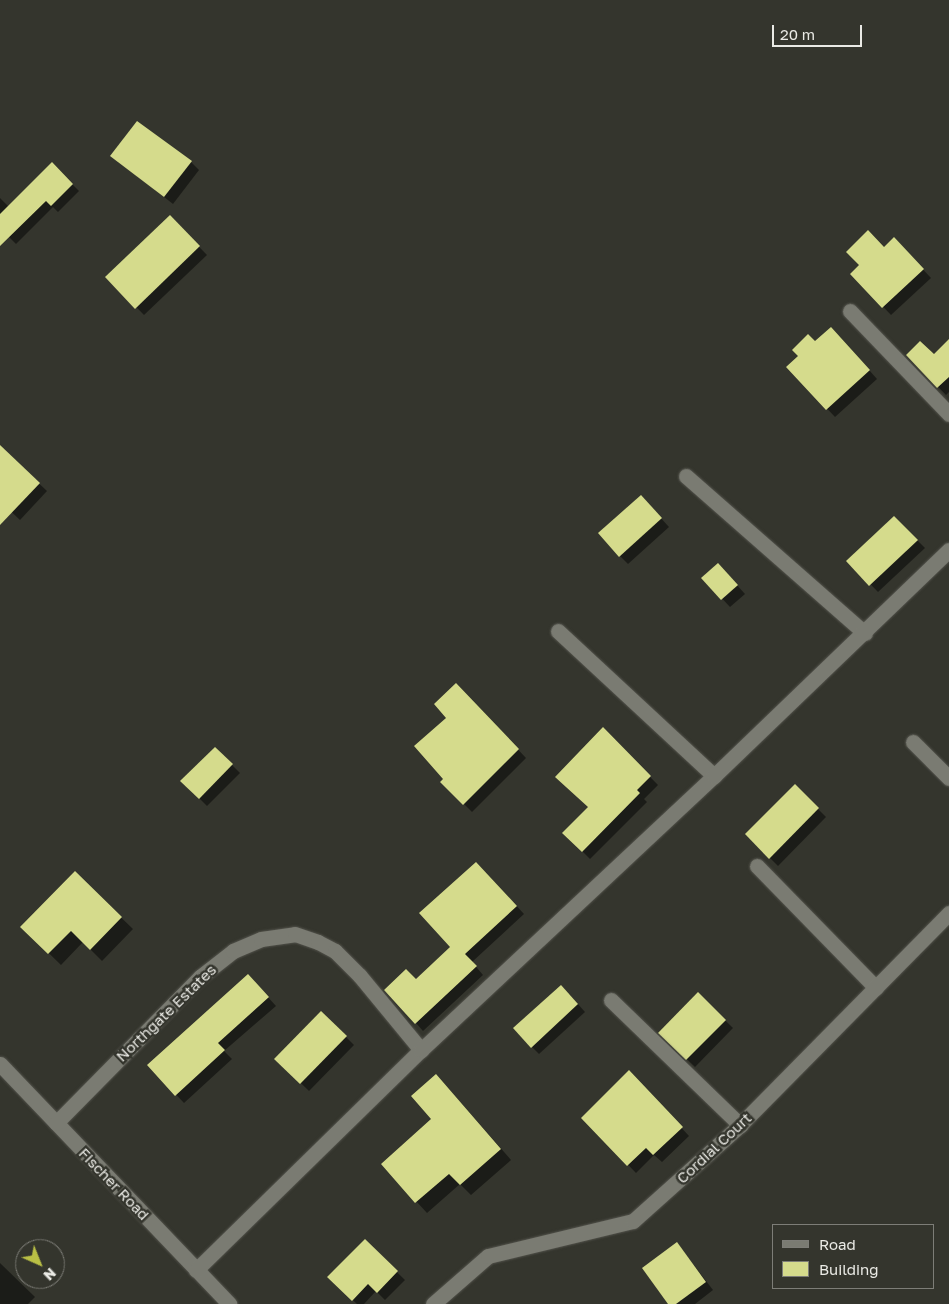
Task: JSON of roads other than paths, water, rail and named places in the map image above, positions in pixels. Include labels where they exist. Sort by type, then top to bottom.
[{"type":"street","points":[[850,311],[949,414]]},
{"type":"street","points":[[686,476],[865,632]]},
{"type":"street","points":[[196,1270],[421,1050],[714,776],[949,550]]},
{"type":"street","points":[[558,631],[714,776]]},
{"type":"street","points":[[913,742],[949,778]]},
{"type":"street","points":[[757,866],[876,988]]},
{"type":"street","name":"Cordial Court","points":[[433,1304],[488,1256],[634,1221],[740,1125],[949,913]]},
{"type":"street","name":"Northgate Estates","points":[[56,1123],[200,977],[233,951],[261,939],[295,934],[318,942],[334,951],[360,976],[421,1050]]},
{"type":"street","points":[[611,1000],[740,1125]]},
{"type":"street","name":"Fischer Road","points":[[0,1064],[229,1304]]}]
